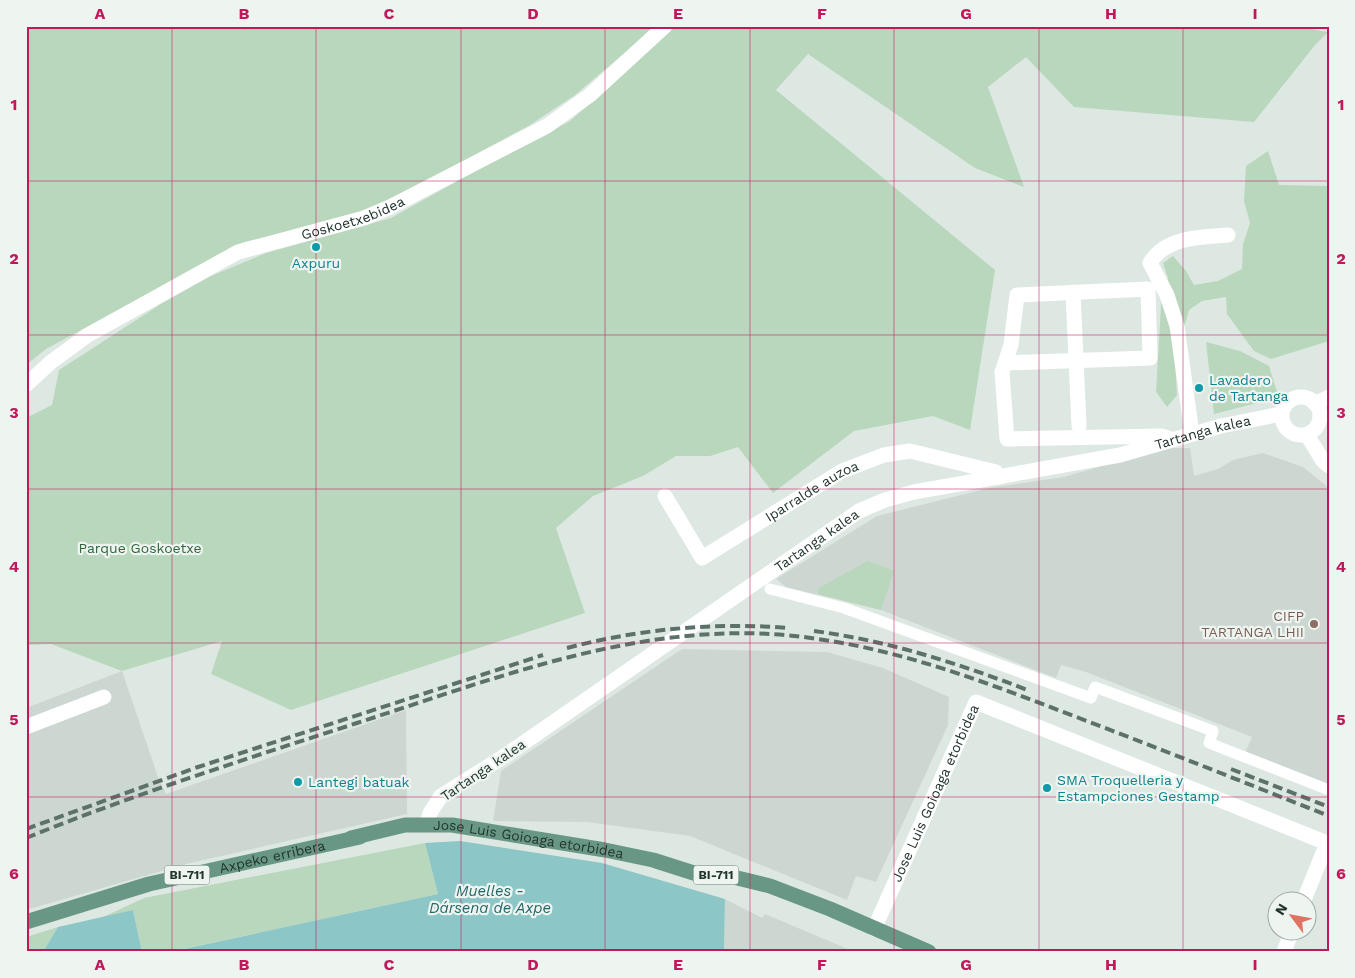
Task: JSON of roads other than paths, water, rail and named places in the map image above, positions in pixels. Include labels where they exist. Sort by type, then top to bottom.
[{"type":"main road","name":"Jose Luis Goioaga etorbidea","points":[[351,838],[405,825],[427,824],[464,826],[494,833],[605,850],[653,860],[700,875],[725,875],[750,880],[790,893],[929,952]]},
{"type":"main road","name":"Axpeko erribera","points":[[26,922],[149,884],[351,838],[494,833]]},
{"type":"street","name":"Goskoetxebidea","points":[[26,384],[51,362],[88,335],[238,252],[372,215],[547,126],[590,95],[665,26]]},
{"type":"street","points":[[1192,434],[1176,326],[1167,295],[1150,263],[1156,252],[1168,245],[1197,238],[1228,234]]},
{"type":"street","points":[[1005,363],[1150,358],[1148,289],[1017,295],[1011,345],[1005,363],[1002,372],[1007,440],[1161,436],[1174,440]]},
{"type":"street","points":[[1073,292],[1079,426]]},
{"type":"street","points":[[1305,397],[1322,400],[1318,409],[1319,421],[1316,427],[1307,435],[1300,436],[1288,431],[1284,426],[1281,414],[1287,402],[1292,399],[1305,397]]},
{"type":"street","name":"Tartanga kalea","points":[[427,824],[430,813],[441,796],[503,757],[859,511],[885,500],[914,492],[1120,455],[1192,434],[1255,418],[1281,414]]},
{"type":"street","points":[[1307,435],[1323,461],[1329,466]]},
{"type":"street","name":"Iparralde auzoa","points":[[665,496],[702,558],[842,471],[884,456],[910,451],[996,472],[999,477]]},
{"type":"street","points":[[770,589],[844,608],[1091,698],[1096,687],[1213,731],[1209,743],[1329,790]]},
{"type":"street","points":[[26,727],[104,696]]},
{"type":"street","name":"Jose Luis Goioaga etorbidea","points":[[874,929],[976,702],[1327,843],[1308,890]]},
{"type":"street","points":[[1284,952],[1288,940]]},
{"type":"water","name":"Muelles - Dársena de Axpe","points":[[460,841],[602,863],[725,899],[724,952],[170,952],[438,894],[425,843]]},
{"type":"water","points":[[133,910],[142,952],[43,952],[58,927]]},
{"type":"railway","points":[[567,648],[622,636],[677,629],[733,626],[789,628]]},
{"type":"railway","points":[[814,631],[897,647],[1030,691]]},
{"type":"railway","points":[[26,838],[191,778],[526,669],[583,654],[641,642],[699,635],[758,633],[818,639],[852,645],[885,652],[950,671],[1173,754],[1329,816]]},
{"type":"railway","points":[[26,829],[198,767],[543,655]]},
{"type":"railway","points":[[1231,769],[1329,807]]},
{"type":"place","name":"Axpuru","points":[[316,247]]},
{"type":"place","name":"Lavadero de Tartanga","points":[[1199,388]]},
{"type":"place","name":"CIFP TARTANGA LHII","points":[[1314,624]]},
{"type":"place","name":"Lantegi batuak","points":[[298,782]]},
{"type":"place","name":"SMA Troquelleria y Estampciones Gestamp","points":[[1047,788]]},
{"type":"park label","name":"Parque Goskoetxe","points":[[140,548]]}]
